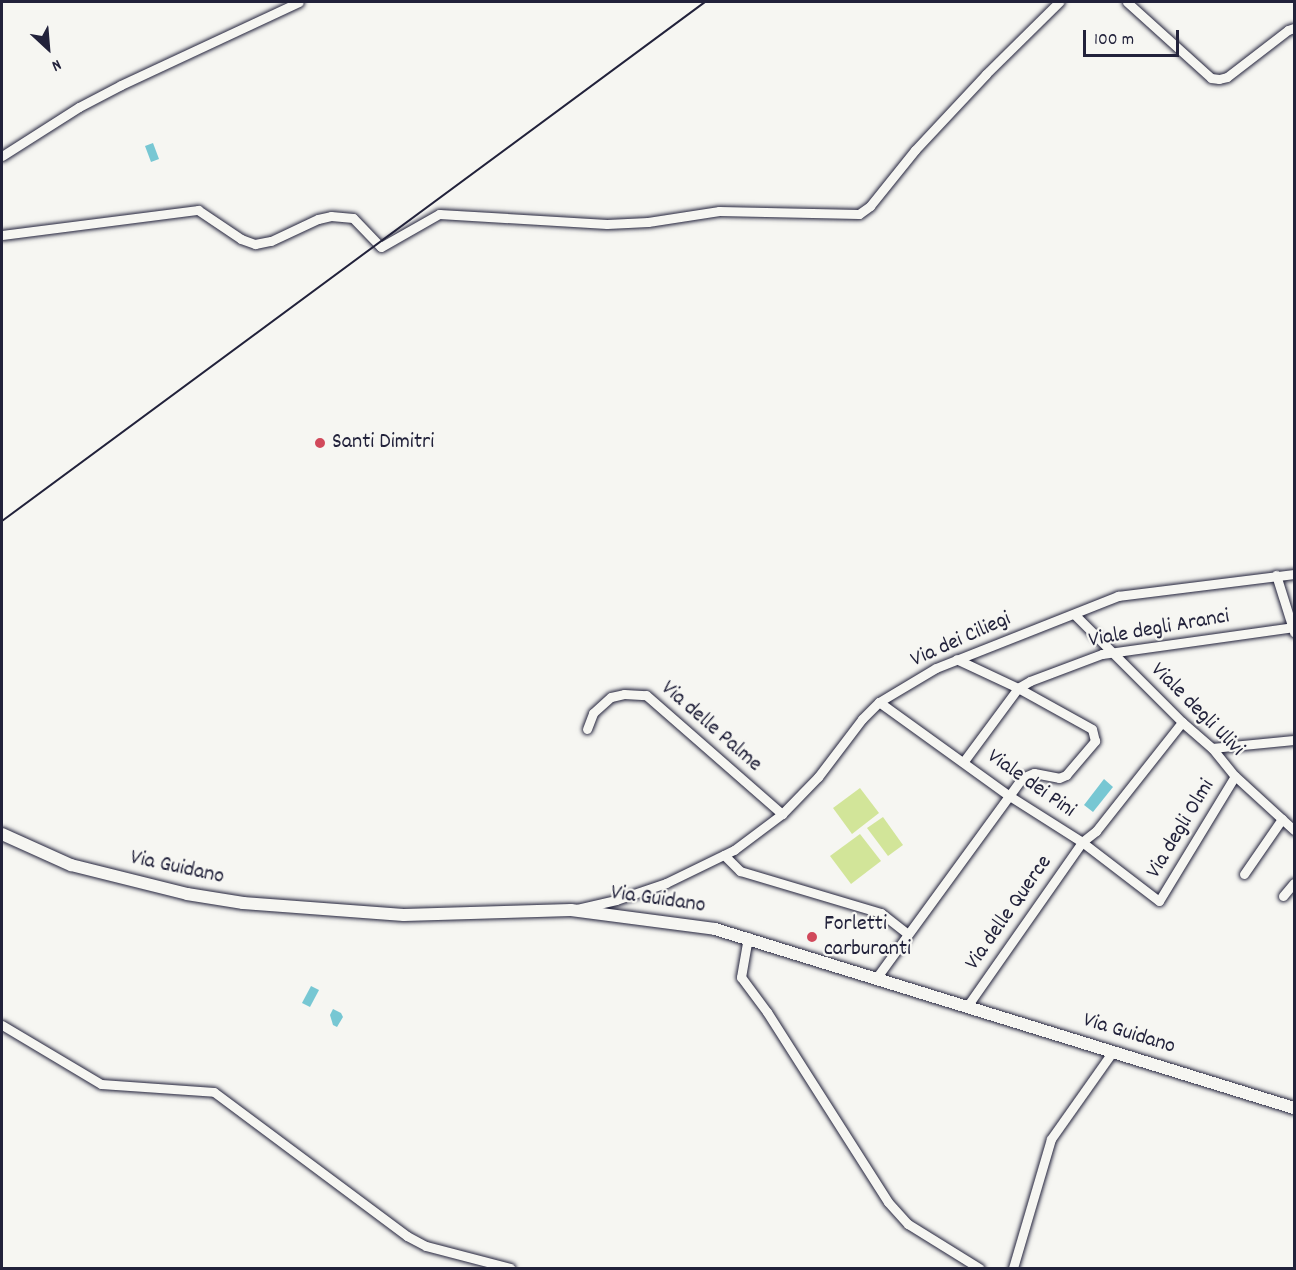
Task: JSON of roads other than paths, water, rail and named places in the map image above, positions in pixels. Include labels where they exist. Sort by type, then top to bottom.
[{"type":"main road","name":"Via Guidano","points":[[2,834],[71,865],[187,894],[243,903],[404,915],[571,910],[715,929],[748,937],[968,1005],[1294,1108]]},
{"type":"street","points":[[2,156],[79,107],[121,85],[299,2]]},
{"type":"street","points":[[2,235],[198,210],[242,239],[255,244],[272,241],[318,219],[332,216],[353,218],[381,247],[439,214],[607,224],[648,222],[719,211],[859,214],[870,206],[915,150],[986,74],[1059,2]]},
{"type":"street","points":[[1127,2],[1211,78],[1227,77],[1288,30],[1294,28]]},
{"type":"street","name":"Via dei Ciliegi","points":[[571,910],[626,897],[666,883],[724,855],[782,814],[818,777],[862,719],[879,702],[936,668],[1118,596],[1294,574]]},
{"type":"street","points":[[1276,575],[1294,629]]},
{"type":"street","name":"Viale degli Ulivi","points":[[1074,614],[1182,723],[1212,748],[1235,776],[1294,830]]},
{"type":"street","name":"Viale degli Aranci","points":[[964,761],[1018,688],[1030,681],[1113,652],[1294,629]]},
{"type":"street","points":[[877,977],[1008,795],[1028,773],[1059,778],[1066,775],[1092,749],[1095,735],[1092,729],[1018,688],[956,659]]},
{"type":"street","name":"Via delle Palme","points":[[587,729],[593,713],[611,697],[624,694],[646,695],[782,814]]},
{"type":"street","name":"Viale dei Pini","points":[[879,702],[964,761],[1008,795],[1082,842],[1159,901]]},
{"type":"street","name":"Via delle Querce","points":[[968,1005],[1082,842],[1096,831],[1182,723]]},
{"type":"street","points":[[1212,748],[1294,740]]},
{"type":"street","name":"Via degli Olmi","points":[[1159,901],[1235,776]]},
{"type":"street","points":[[1244,874],[1282,819]]},
{"type":"street","points":[[724,855],[740,871],[881,913],[908,934]]},
{"type":"street","points":[[1283,896],[1294,883]]},
{"type":"street","points":[[748,937],[741,977],[767,1012],[888,1202],[908,1224],[980,1269]]},
{"type":"street","points":[[2,1025],[101,1084],[214,1092],[407,1236],[426,1246],[510,1269]]},
{"type":"street","points":[[1013,1269],[1052,1139],[1113,1051]]},
{"type":"water","points":[[153,143],[159,159],[151,162],[145,146]]},
{"type":"water","points":[[1104,779],[1113,787],[1093,812],[1084,805]]},
{"type":"water","points":[[311,986],[319,990],[310,1007],[302,1003]]},
{"type":"water","points":[[333,1009],[341,1013],[343,1017],[337,1027],[333,1025],[330,1015]]},
{"type":"railway","points":[[2,521],[705,2]]},
{"type":"place","name":"Santi Dimitri","points":[[320,443]]},
{"type":"place","name":"Forletti carburanti","points":[[812,937]]}]
